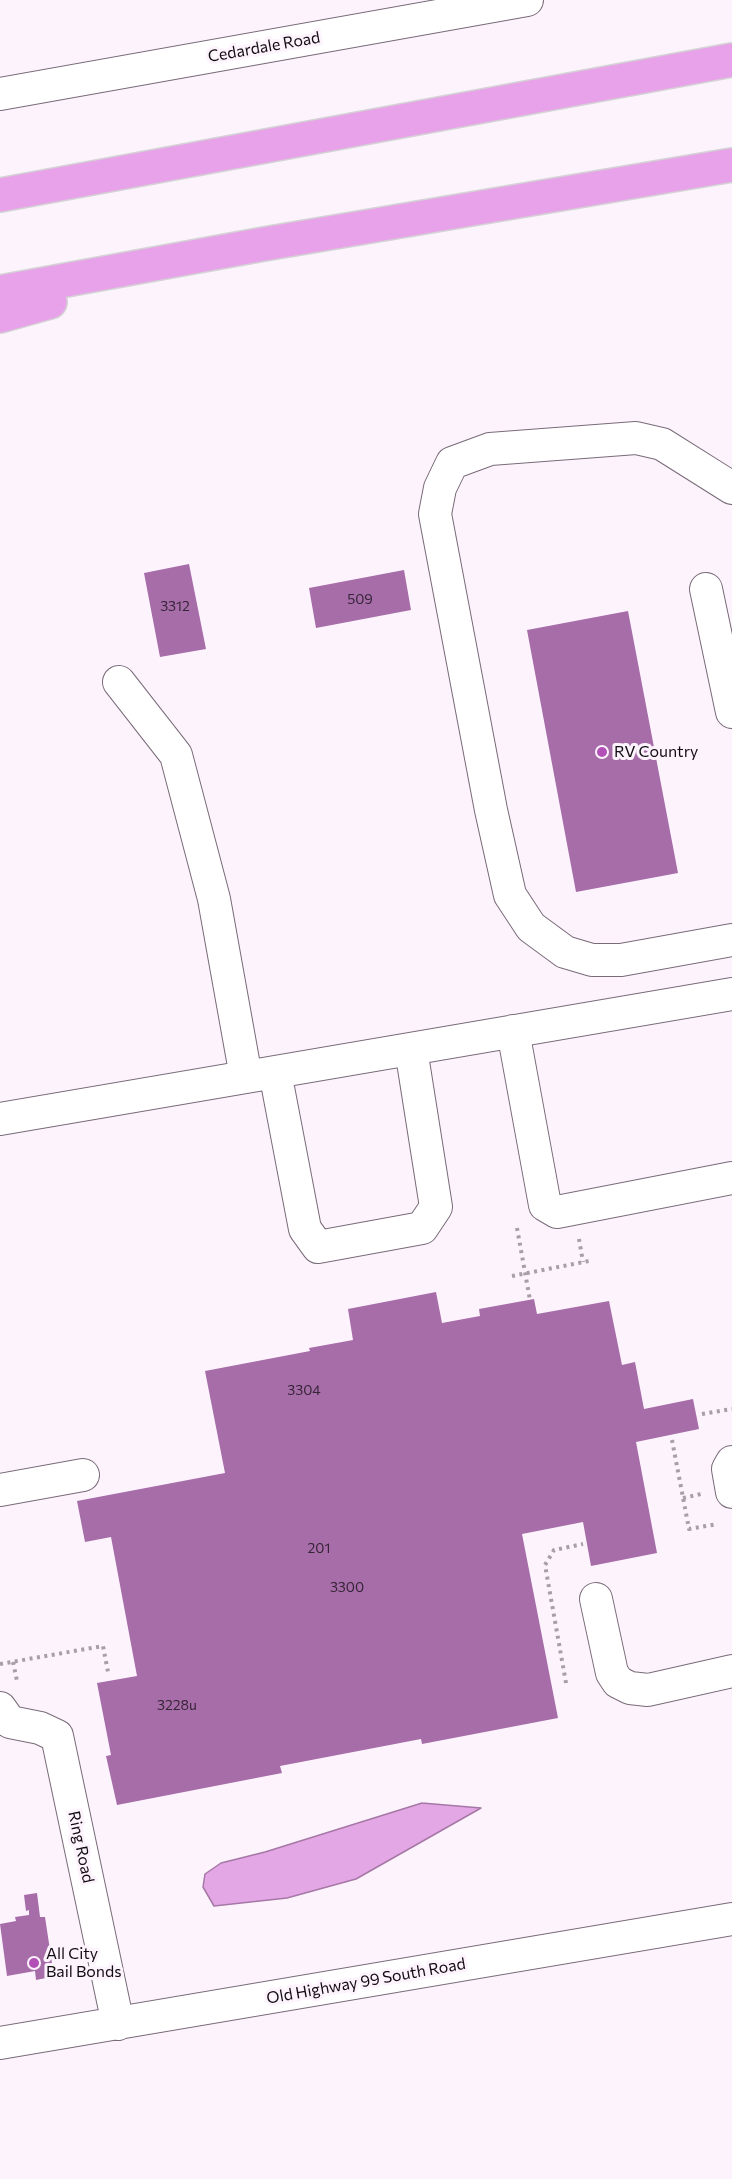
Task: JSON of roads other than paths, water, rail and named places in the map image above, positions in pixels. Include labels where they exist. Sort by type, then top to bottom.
[{"type":"highway","points":[[0,195],[732,60]]},
{"type":"highway","points":[[0,292],[264,243],[732,165]]},
{"type":"highway","points":[[0,316],[264,243]]},
{"type":"street","name":"Cedardale Road","points":[[0,94],[527,0]]},
{"type":"street","points":[[732,488],[662,444],[636,438],[490,449],[452,463],[440,488],[435,514],[510,895],[531,927],[565,952],[592,960],[621,960],[732,940]]},
{"type":"street","points":[[706,589],[732,712]]},
{"type":"street","points":[[119,681],[177,755],[261,1075],[305,1228],[318,1247],[422,1228],[436,1207],[411,1049]]},
{"type":"street","points":[[0,1119],[732,994]]},
{"type":"street","points":[[513,1031],[545,1204],[557,1212],[732,1178]]},
{"type":"street","points":[[732,1462],[728,1469],[732,1492]]},
{"type":"street","points":[[0,1490],[83,1475]]},
{"type":"street","points":[[596,1599],[612,1673],[618,1682],[630,1688],[648,1690],[732,1671]]},
{"type":"street","name":"Ring Road","points":[[0,1708],[10,1722],[40,1728],[57,1736],[118,2024]]},
{"type":"street","name":"Old Highway 99 South Road","points":[[0,2043],[732,1919]]},
{"type":"place","name":"RV Country","points":[[602,752]]},
{"type":"place","name":"All City Bail Bonds","points":[[34,1963]]}]
